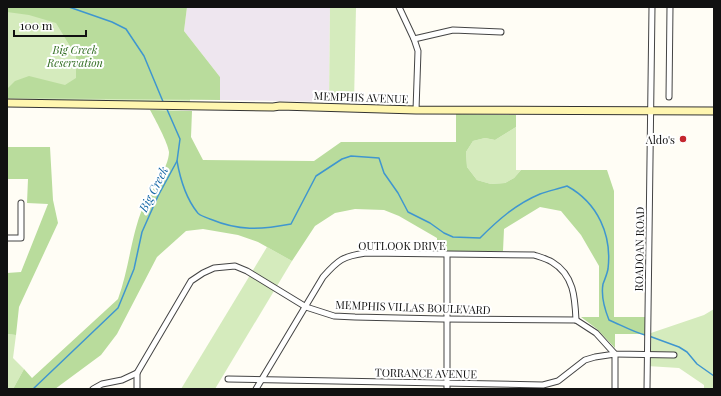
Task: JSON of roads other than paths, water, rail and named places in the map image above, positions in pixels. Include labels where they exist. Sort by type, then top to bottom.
[{"type":"main road","name":"MEMPHIS AVENUE","points":[[7,103],[280,106],[416,110],[714,111]]},
{"type":"street","points":[[399,7],[418,51],[416,110]]},
{"type":"street","name":"ROADOAN ROAD","points":[[647,389],[652,7]]},
{"type":"street","points":[[669,97],[670,7]]},
{"type":"street","points":[[414,39],[453,30],[500,32]]},
{"type":"street","points":[[7,238],[21,238],[21,203]]},
{"type":"street","name":"OUTLOOK DRIVE","points":[[256,389],[323,277],[335,263],[350,255],[366,253],[534,255],[552,262],[565,274],[572,286],[576,298],[576,320]]},
{"type":"street","points":[[448,255],[448,386]]},
{"type":"street","name":"MEMPHIS VILLAS BOULEVARD","points":[[137,373],[191,281],[214,268],[235,266],[247,271],[306,307],[334,316],[355,318],[576,320]]},
{"type":"street","points":[[576,320],[596,333],[615,354],[615,389]]},
{"type":"street","points":[[615,354],[674,355]]},
{"type":"street","name":"TORRANCE AVENUE","points":[[228,379],[448,386],[543,385],[558,381],[585,360],[615,354]]},
{"type":"street","points":[[93,389],[102,384],[122,380],[137,373],[137,389]]},
{"type":"waterway","name":"Big Creek","points":[[69,7],[112,22],[126,29],[144,56],[164,104]]},
{"type":"waterway","name":"Big Creek","points":[[33,389],[118,308],[134,269],[142,232],[158,196],[177,161],[180,139],[166,107]]},
{"type":"waterway","points":[[177,161],[187,194],[198,213],[231,226],[250,228],[291,224],[316,176],[342,159],[351,156],[379,158],[384,173],[398,193],[408,212],[453,237],[480,238],[515,208],[531,198],[567,186],[587,201],[601,221],[605,232],[609,256],[607,275],[603,284],[603,298],[609,320],[645,335]]},
{"type":"waterway","points":[[649,336],[679,347],[687,352],[697,364],[714,376]]},
{"type":"place","name":"Aldo's","points":[[683,139]]},
{"type":"park label","name":"Big Creek Reservation","points":[[75,55]]}]
